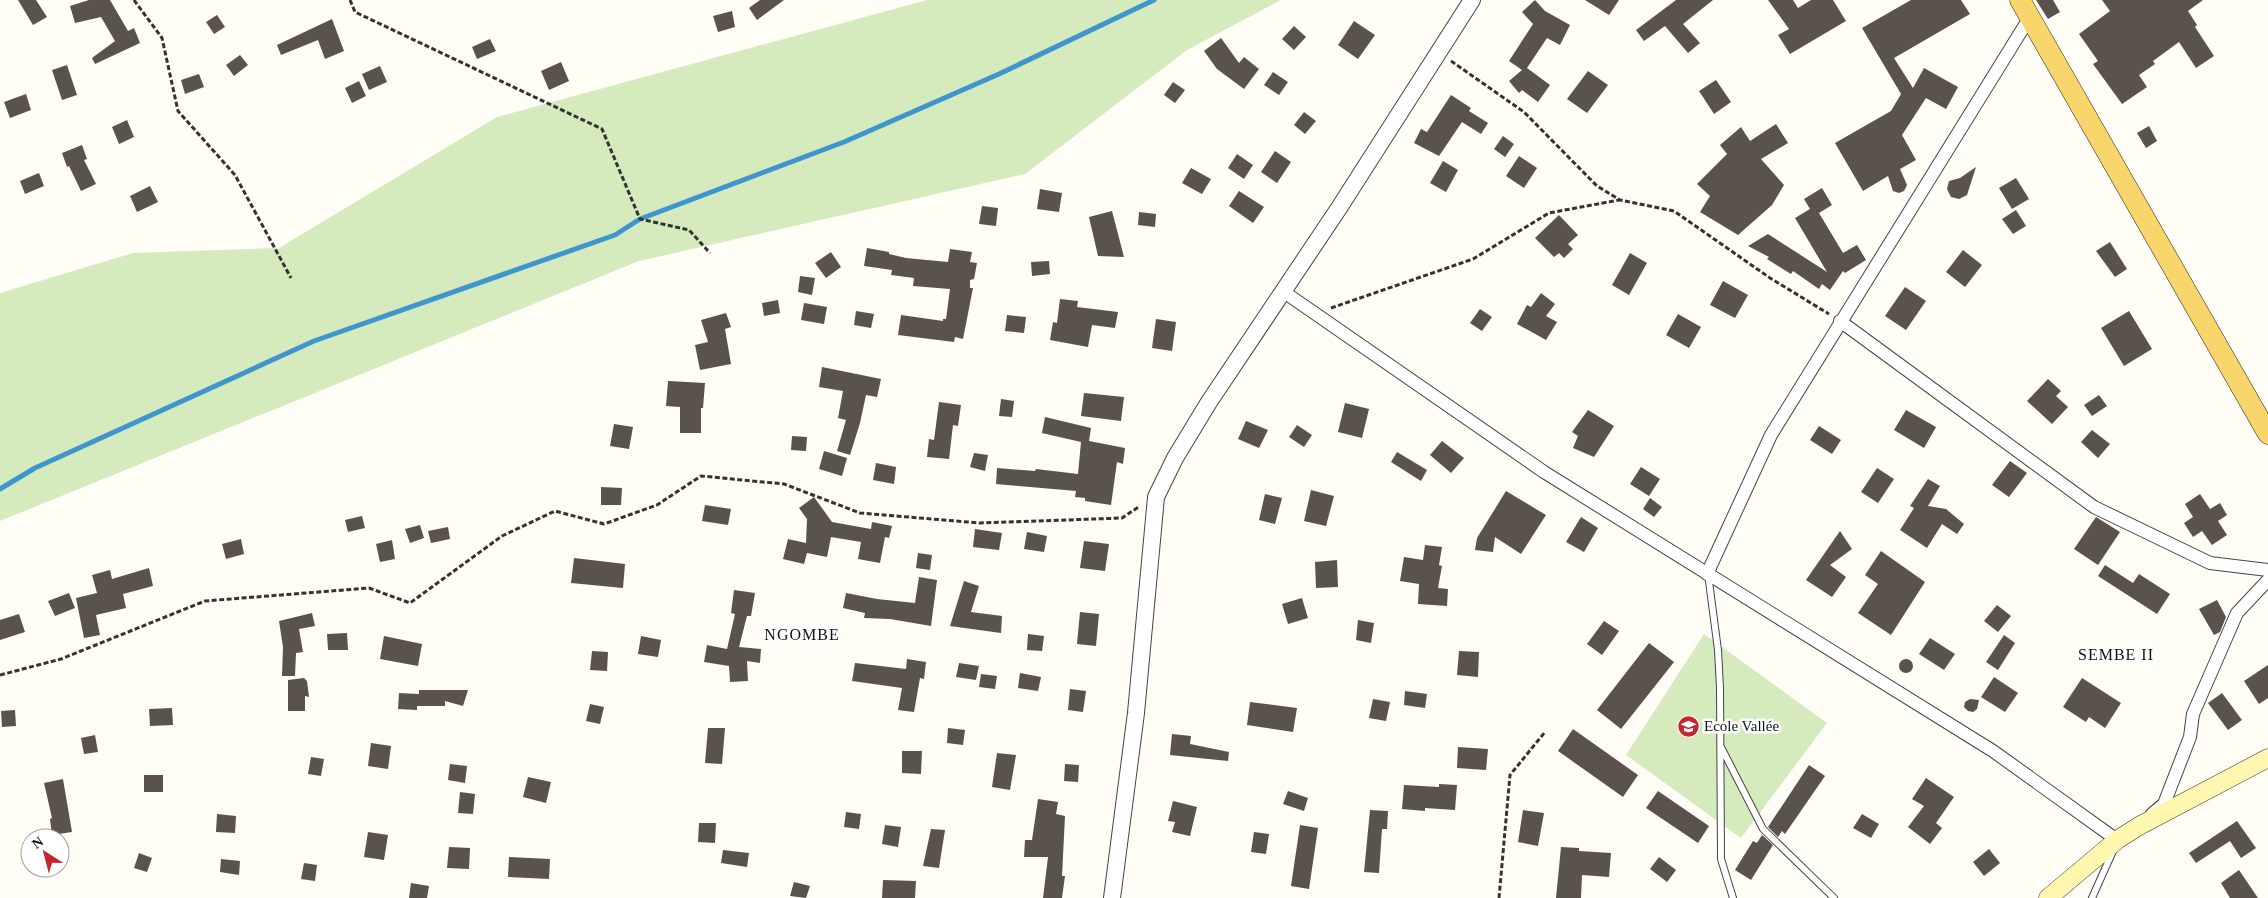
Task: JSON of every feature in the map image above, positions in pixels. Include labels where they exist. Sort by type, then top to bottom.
[{"type":"main road","points":[[2025,9],[2268,434]]},
{"type":"main road","points":[[2048,898],[2117,840],[2139,826],[2268,758]]},
{"type":"street","points":[[1112,898],[1136,713],[1156,497],[1175,458],[1210,402],[1284,292],[1472,0]]},
{"type":"street","points":[[1708,574],[1771,436],[2025,9]]},
{"type":"street","points":[[1284,292],[1317,313],[1544,472],[1993,751],[2117,840]]},
{"type":"street","points":[[1840,321],[2094,507],[2210,563],[2268,570]]},
{"type":"street","points":[[2139,826],[2164,804],[2190,738],[2193,714],[2237,614],[2268,580]]},
{"type":"lane","points":[[1708,574],[1718,650],[1721,859],[1733,898]]},
{"type":"lane","points":[[1720,745],[1763,829],[1834,898]]},
{"type":"lane","points":[[2092,898],[2117,840]]},
{"type":"path","points":[[134,0],[162,38],[178,111],[235,175],[291,278]]},
{"type":"path","points":[[350,0],[355,12],[602,129],[640,219],[689,230],[710,253]]},
{"type":"path","points":[[1438,52],[1524,112],[1597,186],[1620,200],[1674,211],[1770,278],[1840,321]]},
{"type":"path","points":[[1317,313],[1473,259],[1550,213],[1620,200]]},
{"type":"path","points":[[0,675],[61,660],[204,601],[369,588],[410,603],[502,536],[555,511],[604,524],[658,505],[702,476],[784,484],[860,513],[980,523],[1122,518],[1156,497]]},
{"type":"path","points":[[1499,898],[1510,775],[1545,732]]},
{"type":"green space","points":[[927,0],[1281,0],[1187,50],[1025,174],[639,261],[0,521],[0,293],[133,253],[279,248],[497,117]]},
{"type":"green space","points":[[1704,634],[1827,723],[1741,838],[1626,755]]},
{"type":"building","points":[[18,0],[36,0],[47,17],[33,25]]},
{"type":"building","points":[[89,0],[110,0],[128,31],[134,28],[140,43],[95,64],[92,58],[115,41],[101,17],[75,23],[70,6]]},
{"type":"building","points":[[760,0],[784,0],[757,20],[749,8]]},
{"type":"building","points":[[1535,0],[1545,11],[1570,25],[1560,45],[1547,38],[1527,68],[1550,85],[1538,102],[1522,90],[1519,93],[1509,81],[1522,70],[1509,61],[1533,24],[1522,12]]},
{"type":"building","points":[[1585,0],[1619,0],[1609,15]]},
{"type":"building","points":[[1676,0],[1713,0],[1683,24],[1700,43],[1688,53],[1665,26],[1644,41],[1636,30]]},
{"type":"building","points":[[1768,0],[1793,0],[1798,8],[1811,0],[1833,0],[1846,21],[1790,54],[1778,35],[1789,29]]},
{"type":"building","points":[[1911,0],[1961,0],[1970,14],[1894,58],[1913,88],[1924,68],[1958,87],[1946,109],[1926,98],[1902,135],[1916,160],[1900,169],[1907,185],[1904,191],[1899,193],[1893,191],[1888,176],[1863,191],[1835,143],[1891,111],[1901,94],[1862,28]]},
{"type":"building","points":[[2036,0],[2053,0],[2060,12],[2048,19]]},
{"type":"building","points":[[2102,0],[2203,0],[2188,11],[2197,25],[2195,27],[2214,56],[2196,68],[2179,42],[2153,61],[2155,64],[2139,75],[2147,87],[2122,104],[2093,64],[2098,61],[2079,34],[2110,11]]},
{"type":"building","points":[[732,11],[735,27],[718,32],[713,16]]},
{"type":"building","points":[[217,15],[225,27],[214,34],[206,22]]},
{"type":"building","points":[[332,19],[344,51],[325,59],[318,40],[281,55],[277,45]]},
{"type":"building","points":[[1354,21],[1375,35],[1358,59],[1338,45]]},
{"type":"building","points":[[1294,26],[1306,37],[1294,50],[1282,39]]},
{"type":"building","points":[[1221,38],[1239,63],[1244,57],[1259,69],[1244,89],[1217,69],[1204,51]]},
{"type":"building","points":[[490,39],[496,51],[477,59],[472,47]]},
{"type":"building","points":[[240,55],[248,65],[234,76],[226,65]]},
{"type":"building","points":[[561,62],[569,81],[549,90],[541,71]]},
{"type":"building","points":[[67,65],[77,95],[62,100],[52,70]]},
{"type":"building","points":[[380,66],[387,82],[369,90],[362,74]]},
{"type":"building","points":[[1588,71],[1608,85],[1587,113],[1567,99]]},
{"type":"building","points":[[1273,72],[1288,82],[1279,95],[1264,85]]},
{"type":"building","points":[[199,74],[204,87],[185,94],[181,80]]},
{"type":"building","points":[[1716,80],[1731,102],[1714,114],[1699,91]]},
{"type":"building","points":[[359,81],[366,96],[352,103],[345,88]]},
{"type":"building","points":[[1173,82],[1185,90],[1175,103],[1164,95]]},
{"type":"building","points":[[26,94],[31,110],[10,118],[4,102]]},
{"type":"building","points":[[1451,95],[1471,108],[1469,111],[1488,123],[1481,134],[1462,122],[1439,156],[1414,143],[1421,129],[1427,132]]},
{"type":"building","points":[[1304,112],[1316,121],[1305,134],[1294,125]]},
{"type":"building","points":[[127,120],[134,137],[119,144],[112,127]]},
{"type":"building","points":[[1776,124],[1788,143],[1761,159],[1784,185],[1772,205],[1738,235],[1700,212],[1710,196],[1697,184],[1727,154],[1720,145],[1741,127],[1750,141]]},
{"type":"building","points":[[2149,126],[2157,141],[2146,148],[2137,133]]},
{"type":"building","points":[[1503,136],[1514,144],[1505,157],[1494,149]]},
{"type":"building","points":[[82,145],[87,159],[84,160],[96,184],[81,191],[69,166],[67,167],[62,153]]},
{"type":"building","points":[[1275,151],[1291,162],[1277,183],[1261,172]]},
{"type":"building","points":[[1237,154],[1253,165],[1244,179],[1228,168]]},
{"type":"building","points":[[1519,156],[1537,168],[1524,188],[1506,176]]},
{"type":"building","points":[[1443,161],[1458,170],[1446,192],[1430,183]]},
{"type":"building","points":[[1976,167],[1967,195],[1959,199],[1951,197],[1947,189],[1949,181],[1960,178]]},
{"type":"building","points":[[1191,168],[1211,179],[1202,194],[1182,183]]},
{"type":"building","points":[[39,173],[44,186],[25,194],[20,181]]},
{"type":"building","points":[[2016,178],[2029,199],[2012,209],[1999,188]]},
{"type":"building","points":[[150,186],[158,202],[137,212],[130,196]]},
{"type":"building","points":[[1822,188],[1832,205],[1819,213],[1843,253],[1857,245],[1866,260],[1845,273],[1843,271],[1830,290],[1822,284],[1819,289],[1793,271],[1791,274],[1767,259],[1769,257],[1748,246],[1768,234],[1827,272],[1795,218],[1810,209],[1804,199]]},
{"type":"building","points":[[1040,189],[1062,193],[1059,212],[1037,209]]},
{"type":"building","points":[[1239,191],[1264,207],[1253,223],[1229,206]]},
{"type":"building","points":[[982,206],[998,208],[996,226],[979,224]]},
{"type":"building","points":[[2016,210],[2026,226],[2013,234],[2002,219]]},
{"type":"building","points":[[1112,211],[1124,257],[1098,256],[1089,217]]},
{"type":"building","points":[[1139,212],[1156,214],[1155,227],[1138,225]]},
{"type":"building","points":[[1559,215],[1578,235],[1568,244],[1573,249],[1564,258],[1559,253],[1554,257],[1535,238]]},
{"type":"building","points":[[2110,242],[2127,269],[2115,277],[2096,251]]},
{"type":"building","points":[[867,248],[889,252],[889,254],[906,258],[948,262],[950,249],[972,252],[970,262],[977,263],[974,279],[970,280],[970,288],[973,288],[963,339],[955,337],[954,342],[898,335],[901,315],[943,321],[943,319],[946,319],[950,289],[913,286],[914,278],[891,275],[892,270],[864,266]]},
{"type":"building","points":[[1963,250],[1982,265],[1965,287],[1946,272]]},
{"type":"building","points":[[831,252],[841,267],[826,278],[815,263]]},
{"type":"building","points":[[1630,253],[1647,263],[1629,295],[1612,285]]},
{"type":"building","points":[[1049,261],[1050,274],[1032,276],[1031,262]]},
{"type":"building","points":[[800,276],[815,278],[812,295],[798,292]]},
{"type":"building","points":[[1723,281],[1748,295],[1735,318],[1710,305]]},
{"type":"building","points":[[1905,287],[1926,301],[1906,330],[1885,316]]},
{"type":"building","points":[[1541,293],[1555,304],[1546,316],[1557,322],[1546,340],[1517,324],[1527,305],[1531,307]]},
{"type":"building","points":[[1060,299],[1078,301],[1077,307],[1118,312],[1115,328],[1092,325],[1088,347],[1050,340],[1053,322],[1057,323]]},
{"type":"building","points":[[778,300],[780,313],[764,316],[762,303]]},
{"type":"building","points":[[804,303],[827,307],[824,324],[801,320]]},
{"type":"building","points":[[1480,309],[1492,317],[1482,331],[1470,323]]},
{"type":"building","points":[[856,311],[874,314],[871,328],[854,325]]},
{"type":"building","points":[[2129,311],[2152,349],[2124,366],[2101,328]]},
{"type":"building","points":[[726,313],[731,327],[725,329],[731,364],[700,370],[695,345],[708,342],[701,320]]},
{"type":"building","points":[[1678,314],[1701,327],[1689,348],[1666,335]]},
{"type":"building","points":[[1007,315],[1026,317],[1024,333],[1005,331]]},
{"type":"building","points":[[1156,319],[1176,322],[1172,351],[1152,348]]},
{"type":"building","points":[[822,367],[881,379],[877,397],[866,395],[850,455],[837,451],[846,420],[838,418],[843,391],[819,387]]},
{"type":"building","points":[[2048,379],[2061,391],[2056,396],[2068,407],[2052,424],[2027,401]]},
{"type":"building","points":[[668,381],[705,383],[703,408],[701,408],[701,433],[680,433],[680,407],[666,406]]},
{"type":"building","points":[[1084,393],[1124,397],[1121,421],[1081,416]]},
{"type":"building","points":[[2099,395],[2107,406],[2092,416],[2084,405]]},
{"type":"building","points":[[1001,399],[1014,401],[1012,417],[999,416]]},
{"type":"building","points":[[939,402],[961,405],[958,426],[953,425],[949,459],[927,457],[929,439],[934,440]]},
{"type":"building","points":[[1345,403],[1369,409],[1362,438],[1338,432]]},
{"type":"building","points":[[1588,410],[1614,426],[1594,457],[1573,448],[1578,436],[1572,432]]},
{"type":"building","points":[[1906,410],[1936,427],[1924,448],[1894,430]]},
{"type":"building","points":[[1045,417],[1091,428],[1089,441],[1125,448],[1123,464],[1117,462],[1111,505],[1085,501],[1085,498],[1075,497],[1076,491],[996,484],[997,468],[1035,471],[1036,469],[1078,474],[1081,442],[1042,433]]},
{"type":"building","points":[[1246,421],[1268,430],[1259,448],[1238,439]]},
{"type":"building","points":[[614,424],[633,427],[629,449],[610,446]]},
{"type":"building","points":[[1297,425],[1312,435],[1304,447],[1289,437]]},
{"type":"building","points":[[1819,426],[1841,440],[1832,454],[1810,440]]},
{"type":"building","points":[[2092,430],[2110,444],[2098,458],[2081,442]]},
{"type":"building","points":[[792,436],[807,437],[806,451],[791,450]]},
{"type":"building","points":[[1442,441],[1464,458],[1451,473],[1430,455]]},
{"type":"building","points":[[824,451],[847,458],[842,476],[819,469]]},
{"type":"building","points":[[1397,452],[1427,470],[1421,481],[1391,462]]},
{"type":"building","points":[[974,453],[988,455],[985,471],[970,467]]},
{"type":"building","points":[[2010,461],[2027,473],[2009,497],[1992,485]]},
{"type":"building","points":[[876,463],[896,467],[894,484],[873,480]]},
{"type":"building","points":[[1641,467],[1660,479],[1649,496],[1630,484]]},
{"type":"building","points":[[1877,468],[1894,479],[1878,503],[1861,492]]},
{"type":"building","points":[[1928,479],[1940,486],[1928,506],[1946,509],[1964,524],[1957,534],[1942,524],[1927,548],[1900,530],[1914,508],[1910,506]]},
{"type":"building","points":[[601,487],[622,488],[621,505],[601,505]]},
{"type":"building","points":[[1311,490],[1334,496],[1326,526],[1304,521]]},
{"type":"building","points":[[1506,491],[1546,515],[1521,554],[1495,537],[1493,552],[1475,550],[1477,538]]},
{"type":"building","points":[[1265,494],[1282,498],[1275,524],[1259,520]]},
{"type":"building","points":[[2200,494],[2210,509],[2220,503],[2227,515],[2218,521],[2227,535],[2212,545],[2202,531],[2193,537],[2184,523],[2193,517],[2185,504]]},
{"type":"building","points":[[814,497],[832,522],[871,529],[872,522],[892,526],[889,538],[885,537],[880,563],[858,559],[861,542],[831,537],[827,557],[807,553],[804,564],[783,559],[788,539],[806,543],[807,519],[799,508]]},
{"type":"building","points":[[1650,498],[1662,507],[1654,517],[1643,509]]},
{"type":"building","points":[[705,505],[731,509],[728,525],[702,521]]},
{"type":"building","points":[[362,516],[365,528],[348,532],[345,520]]},
{"type":"building","points":[[1581,517],[1598,528],[1584,552],[1566,542]]},
{"type":"building","points":[[2096,517],[2120,532],[2098,565],[2074,549]]},
{"type":"building","points":[[420,525],[424,538],[410,543],[405,529]]},
{"type":"building","points":[[448,527],[450,539],[431,543],[428,531]]},
{"type":"building","points":[[975,529],[1002,533],[999,550],[973,547]]},
{"type":"building","points":[[1840,531],[1852,549],[1830,565],[1846,577],[1832,597],[1806,580]]},
{"type":"building","points":[[1027,532],[1047,536],[1044,552],[1024,549]]},
{"type":"building","points":[[241,539],[244,554],[226,559],[222,544]]},
{"type":"building","points":[[392,540],[395,559],[380,562],[376,544]]},
{"type":"building","points":[[1084,541],[1109,544],[1105,571],[1080,568]]},
{"type":"building","points":[[1425,545],[1442,547],[1439,565],[1442,566],[1438,588],[1448,589],[1447,606],[1418,604],[1419,584],[1400,581],[1404,557],[1423,560]]},
{"type":"building","points":[[1881,551],[1925,582],[1891,635],[1858,613],[1878,584],[1865,575]]},
{"type":"building","points":[[918,553],[932,555],[930,570],[916,568]]},
{"type":"building","points":[[574,558],[625,564],[623,588],[571,583]]},
{"type":"building","points":[[1337,560],[1338,587],[1316,588],[1315,562]]},
{"type":"building","points":[[2105,565],[2133,583],[2139,574],[2170,594],[2157,614],[2098,576]]},
{"type":"building","points":[[149,568],[153,586],[123,594],[126,608],[96,615],[100,635],[84,638],[76,598],[97,593],[92,575],[110,570],[112,579]]},
{"type":"building","points":[[919,577],[937,580],[931,626],[890,619],[864,618],[865,613],[843,608],[846,593],[915,603]]},
{"type":"building","points":[[964,581],[979,586],[971,612],[1002,616],[1001,633],[950,626]]},
{"type":"building","points":[[734,590],[755,593],[751,616],[747,616],[739,647],[761,649],[760,663],[747,661],[748,681],[730,682],[729,666],[704,662],[707,645],[727,649],[735,614],[731,613]]},
{"type":"building","points":[[69,593],[75,608],[55,616],[48,601]]},
{"type":"building","points":[[1302,598],[1308,618],[1288,624],[1282,604]]},
{"type":"building","points":[[2217,600],[2226,617],[2220,632],[2214,635],[2199,609]]},
{"type":"building","points":[[1997,605],[2011,616],[1998,632],[1984,621]]},
{"type":"building","points":[[1080,612],[1099,614],[1096,646],[1077,644]]},
{"type":"building","points":[[312,613],[315,626],[299,629],[303,652],[296,653],[295,676],[282,676],[283,647],[279,621]]},
{"type":"building","points":[[19,614],[25,632],[0,640],[0,620]]},
{"type":"building","points":[[1358,620],[1374,623],[1371,643],[1356,640]]},
{"type":"building","points":[[1604,621],[1619,631],[1602,655],[1587,644]]},
{"type":"building","points":[[347,633],[348,650],[328,650],[327,634]]},
{"type":"building","points":[[1028,634],[1044,636],[1042,651],[1027,650]]},
{"type":"building","points":[[2004,635],[2015,643],[1998,670],[1986,662]]},
{"type":"building","points":[[384,636],[422,644],[418,666],[380,659]]},
{"type":"building","points":[[641,636],[661,640],[658,657],[638,654]]},
{"type":"building","points":[[1930,638],[1955,654],[1944,670],[1919,654]]},
{"type":"building","points":[[1649,643],[1674,662],[1621,729],[1597,710]]},
{"type":"building","points":[[592,651],[608,652],[607,671],[590,670]]},
{"type":"building","points":[[1459,651],[1479,652],[1478,677],[1457,675]]},
{"type":"building","points":[[907,659],[926,662],[924,679],[920,678],[914,712],[898,710],[902,688],[852,681],[855,663],[906,669]]},
{"type":"building","points":[[1906,659],[1911,661],[1913,666],[1911,671],[1906,673],[1901,671],[1899,666],[1901,661]]},
{"type":"building","points":[[959,663],[979,666],[976,680],[956,677]]},
{"type":"building","points":[[2268,665],[2268,698],[2259,704],[2244,681]]},
{"type":"building","points":[[1020,673],[1041,677],[1038,691],[1018,688]]},
{"type":"building","points":[[981,674],[997,676],[995,689],[979,687]]},
{"type":"building","points":[[1994,677],[2018,693],[2005,712],[1981,697]]},
{"type":"building","points":[[304,678],[307,681],[309,697],[305,696],[305,711],[288,711],[288,680]]},
{"type":"building","points":[[2082,678],[2121,703],[2105,728],[2089,717],[2086,722],[2063,707]]},
{"type":"building","points":[[1070,689],[1086,691],[1083,712],[1068,710]]},
{"type":"building","points":[[419,690],[468,690],[463,706],[445,701],[445,706],[417,706],[417,710],[398,709],[399,693],[419,694]]},
{"type":"building","points":[[1405,691],[1427,694],[1425,708],[1404,705]]},
{"type":"building","points":[[2222,693],[2242,720],[2228,730],[2208,703]]},
{"type":"building","points":[[1373,699],[1390,702],[1386,721],[1369,718]]},
{"type":"building","points":[[1970,699],[1979,700],[1977,709],[1973,712],[1968,711],[1964,707],[1965,702]]},
{"type":"building","points":[[1250,702],[1297,708],[1293,732],[1247,725]]},
{"type":"building","points":[[590,704],[604,707],[600,724],[586,721]]},
{"type":"building","points":[[172,708],[173,725],[150,726],[149,709]]},
{"type":"building","points":[[15,710],[16,726],[2,727],[1,711]]},
{"type":"building","points":[[708,728],[725,728],[722,764],[705,763]]},
{"type":"building","points":[[948,728],[965,730],[963,745],[947,743]]},
{"type":"building","points":[[1573,729],[1638,775],[1623,797],[1558,751]]},
{"type":"building","points":[[1172,734],[1191,736],[1190,744],[1229,752],[1228,761],[1170,755]]},
{"type":"building","points":[[95,735],[98,752],[84,754],[81,738]]},
{"type":"building","points":[[371,743],[391,746],[388,769],[368,766]]},
{"type":"building","points":[[1458,747],[1488,749],[1486,770],[1457,768]]},
{"type":"building","points":[[902,751],[922,751],[921,774],[902,773]]},
{"type":"building","points":[[997,753],[1016,755],[1010,790],[992,787]]},
{"type":"building","points":[[311,757],[324,759],[321,776],[308,774]]},
{"type":"building","points":[[450,764],[467,766],[465,783],[448,780]]},
{"type":"building","points":[[1065,764],[1079,765],[1078,782],[1064,781]]},
{"type":"building","points":[[1809,765],[1825,776],[1785,834],[1782,831],[1778,837],[1768,827]]},
{"type":"building","points":[[144,775],[163,775],[163,792],[144,792]]},
{"type":"building","points":[[528,777],[551,782],[546,803],[523,797]]},
{"type":"building","points":[[1926,778],[1954,797],[1936,823],[1942,828],[1930,844],[1908,827],[1924,806],[1912,799]]},
{"type":"building","points":[[63,779],[72,832],[70,832],[70,828],[51,828],[50,819],[52,818],[44,783]]},
{"type":"building","points":[[1439,784],[1457,785],[1455,810],[1425,808],[1425,811],[1402,809],[1404,785],[1439,787]]},
{"type":"building","points":[[1288,791],[1308,798],[1304,811],[1283,804]]},
{"type":"building","points":[[1658,791],[1709,826],[1698,843],[1646,808]]},
{"type":"building","points":[[460,792],[475,794],[473,814],[458,813]]},
{"type":"building","points":[[1038,799],[1058,802],[1056,814],[1065,816],[1062,876],[1065,876],[1062,898],[1043,898],[1048,857],[1024,857],[1025,840],[1032,840]]},
{"type":"building","points":[[1173,801],[1197,807],[1190,836],[1172,832],[1175,822],[1168,821]]},
{"type":"building","points":[[1370,810],[1388,811],[1387,829],[1382,829],[1379,873],[1364,872]]},
{"type":"building","points":[[1523,810],[1544,813],[1538,846],[1518,842]]},
{"type":"building","points":[[846,812],[861,814],[859,829],[844,827]]},
{"type":"building","points":[[217,814],[236,816],[235,833],[216,832]]},
{"type":"building","points":[[1862,814],[1879,824],[1871,838],[1853,828]]},
{"type":"building","points":[[2237,821],[2256,848],[2241,858],[2230,841],[2196,863],[2189,853]]},
{"type":"building","points":[[699,823],[716,823],[715,843],[698,842]]},
{"type":"building","points":[[885,825],[901,827],[898,847],[882,844]]},
{"type":"building","points":[[1300,825],[1318,828],[1309,889],[1291,886]]},
{"type":"building","points":[[931,829],[945,830],[939,868],[923,866]]},
{"type":"building","points":[[368,832],[388,835],[384,860],[364,857]]},
{"type":"building","points":[[1254,832],[1269,834],[1266,854],[1251,852]]},
{"type":"building","points":[[1762,835],[1773,845],[1751,880],[1735,870],[1753,841],[1757,843]]},
{"type":"building","points":[[449,847],[470,848],[469,869],[447,868]]},
{"type":"building","points":[[1561,847],[1579,848],[1579,851],[1611,853],[1609,877],[1582,875],[1581,898],[1556,898]]},
{"type":"building","points":[[1989,849],[2000,863],[1984,876],[1973,862]]},
{"type":"building","points":[[723,850],[749,853],[747,867],[721,863]]},
{"type":"building","points":[[139,853],[152,858],[147,872],[134,868]]},
{"type":"building","points":[[509,857],[550,859],[549,879],[508,877]]},
{"type":"building","points":[[1659,857],[1676,870],[1667,882],[1650,869]]},
{"type":"building","points":[[221,859],[240,861],[239,875],[220,872]]},
{"type":"building","points":[[304,863],[317,865],[315,881],[301,879]]},
{"type":"building","points":[[2239,870],[2258,898],[2230,898],[2221,883]]},
{"type":"building","points":[[883,880],[916,881],[915,898],[882,898]]},
{"type":"building","points":[[794,882],[810,886],[806,898],[790,896]]},
{"type":"building","points":[[411,883],[429,886],[427,898],[409,898]]},
{"type":"waterway","points":[[0,489],[35,468],[314,341],[615,235],[640,219],[844,142],[999,74],[1154,0]]},
{"type":"place","name":"Ecole Vallée","points":[[1688,726]]},
{"type":"district","name":"NGOMBE","points":[[802,634]]},
{"type":"district","name":"SEMBE II","points":[[2116,654]]}]
